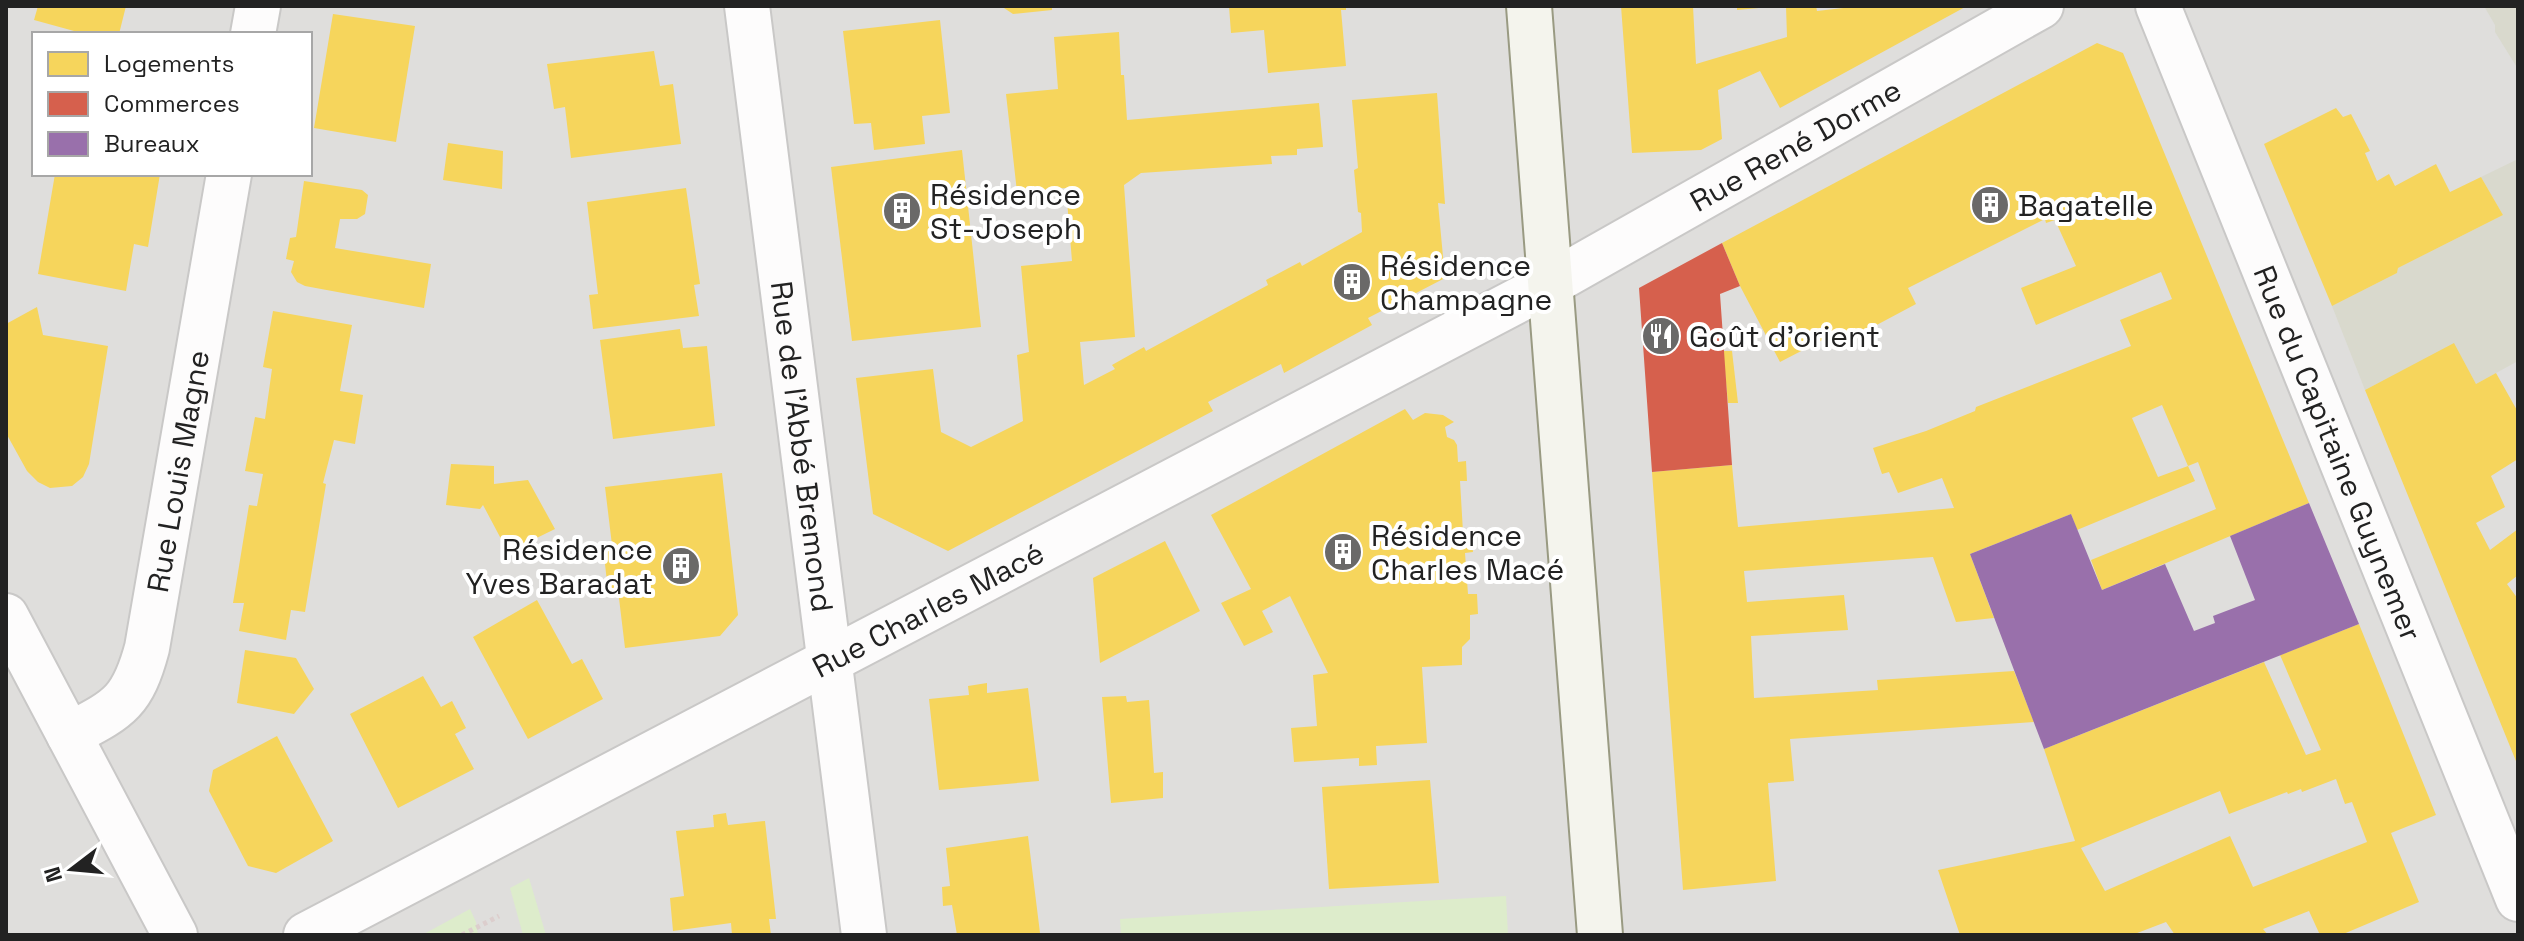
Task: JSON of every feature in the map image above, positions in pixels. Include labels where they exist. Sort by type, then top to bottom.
[{"type":"main road","points":[[1529,6],[1600,935]]},
{"type":"street","points":[[253,32],[258,6]]},
{"type":"street","name":"Rue de l'Abbé Bremond","points":[[747,6],[864,935]]},
{"type":"street","name":"Rue René Dorme","points":[[1551,283],[2041,6]]},
{"type":"street","name":"Rue du Capitaine Guynemer","points":[[2158,6],[2518,899]]},
{"type":"street","name":"Rue Louis Magne","points":[[69,735],[106,715],[128,696],[139,677],[147,648],[229,176]]},
{"type":"street","name":"Rue Charles Macé","points":[[306,935],[1551,283]]},
{"type":"street","points":[[6,616],[175,935]]},
{"type":"path","points":[[462,935],[499,916]]},
{"type":"shaded area","points":[[6,6],[2518,6],[2518,935],[6,935]]},
{"type":"shaded area","points":[[2484,6],[2518,6],[2518,69],[2495,32],[2495,25]]},
{"type":"shaded area","points":[[2518,159],[2518,361],[2476,384],[2454,344],[2365,390],[2332,306],[2397,273],[2398,268],[2503,215],[2481,177]]},
{"type":"green space","points":[[529,878],[546,935],[523,935],[510,888]]},
{"type":"green space","points":[[1506,896],[1508,935],[1121,935],[1120,919]]},
{"type":"green space","points":[[470,909],[478,935],[422,935]]},
{"type":"building: Logements","points":[[38,6],[126,6],[120,32],[78,32],[34,20]]},
{"type":"building: Logements","points":[[1001,6],[1052,6],[1052,10],[1013,14]]},
{"type":"building: Logements","points":[[1229,6],[1346,6],[1346,10],[1341,10],[1346,66],[1268,73],[1264,30],[1231,33]]},
{"type":"building: Logements","points":[[1621,6],[1693,6],[1696,64],[1787,37],[1786,6],[1816,6],[1817,11],[1861,6],[1967,6],[1780,108],[1760,71],[1718,90],[1722,139],[1701,150],[1632,153]]},
{"type":"building: Logements","points":[[1737,6],[1759,6],[1759,8],[1737,10]]},
{"type":"building: Logements","points":[[333,14],[415,26],[396,142],[314,128]]},
{"type":"building: Logements","points":[[940,20],[950,113],[922,116],[925,144],[874,150],[871,123],[854,124],[843,31]]},
{"type":"building: Logements","points":[[1119,32],[1127,120],[1319,103],[1323,147],[1297,149],[1297,155],[1271,156],[1272,164],[1141,173],[1124,185],[1135,337],[1080,342],[1084,385],[1115,369],[1112,365],[1144,347],[1146,351],[1268,285],[1266,280],[1300,262],[1302,266],[1362,232],[1354,170],[1358,168],[1352,100],[1437,93],[1445,204],[1438,203],[1445,278],[1368,318],[1372,325],[1284,373],[1281,364],[1208,402],[1213,411],[948,551],[873,514],[856,378],[933,369],[941,432],[971,447],[1023,421],[1017,355],[1029,352],[1021,266],[1072,261],[1066,188],[1017,192],[1006,94],[1058,89],[1054,37]]},
{"type":"building: Logements","points":[[2097,43],[2123,53],[2309,503],[2102,590],[2091,560],[2216,509],[2198,462],[2188,466],[2195,481],[2077,530],[2071,514],[1970,554],[1994,618],[1956,622],[1933,557],[1744,571],[1747,602],[1844,595],[1848,630],[1751,636],[1754,698],[1878,690],[1877,680],[2014,671],[2034,722],[1790,739],[1794,781],[1768,783],[1776,881],[1683,890],[1652,472],[1732,465],[1738,527],[1954,508],[1942,478],[1898,493],[1889,472],[1882,474],[1873,448],[1926,431],[1975,411],[1976,407],[2131,346],[2120,320],[2172,299],[2161,272],[2036,325],[2021,288],[2076,266],[2055,220],[2046,223],[2045,219],[1908,288],[1916,304],[1841,344],[1834,334],[1780,362],[1740,286],[1722,243]],"holes":[[[2162,405],[2188,466],[2158,477],[2132,418]]]},
{"type":"building: Logements","points":[[654,51],[660,86],[673,84],[681,144],[571,158],[565,107],[554,109],[547,64]]},
{"type":"building: Logements","points":[[2336,108],[2343,117],[2351,114],[2370,151],[2365,153],[2377,181],[2389,174],[2395,186],[2436,164],[2450,192],[2481,177],[2503,215],[2398,268],[2397,273],[2332,306],[2264,144]]},
{"type":"building: Logements","points":[[448,143],[503,151],[502,189],[443,180]]},
{"type":"building: Logements","name":"Résidence St-Joseph","points":[[962,150],[981,327],[852,341],[831,167]]},
{"type":"building: Logements","points":[[55,176],[160,176],[148,247],[134,244],[126,291],[38,274]]},
{"type":"building: Logements","points":[[304,181],[362,190],[368,195],[365,214],[357,219],[340,219],[335,248],[431,264],[424,308],[297,282],[291,272],[294,261],[286,259],[290,238],[296,237]]},
{"type":"building: Logements","points":[[686,188],[700,284],[694,285],[699,316],[593,329],[589,295],[598,294],[587,202]]},
{"type":"building: Logements","points":[[37,307],[43,335],[108,346],[89,464],[83,477],[72,486],[50,488],[38,482],[27,471],[6,433],[6,324]]},
{"type":"building: Logements","points":[[273,311],[352,325],[340,391],[363,395],[355,444],[334,440],[323,483],[326,484],[305,612],[291,610],[286,640],[239,631],[244,603],[233,603],[249,505],[257,506],[263,474],[245,471],[255,417],[265,419],[272,369],[263,367]]},
{"type":"building: Logements","points":[[680,329],[683,348],[707,346],[715,426],[613,439],[600,340]]},
{"type":"building: Logements","points":[[2454,343],[2476,384],[2496,373],[2518,412],[2518,459],[2491,476],[2505,507],[2476,523],[2490,550],[2518,529],[2518,575],[2507,584],[2518,599],[2518,766],[2365,390]]},
{"type":"building: Logements","points":[[1723,351],[1732,351],[1738,403],[1728,403]]},
{"type":"building: Logements","name":"Résidence Charles Macé","points":[[1405,409],[1413,420],[1425,413],[1443,415],[1454,422],[1445,427],[1447,437],[1457,445],[1458,462],[1466,461],[1467,481],[1460,481],[1463,532],[1471,531],[1473,552],[1465,553],[1468,594],[1477,594],[1478,614],[1470,615],[1470,639],[1462,647],[1462,665],[1422,667],[1427,743],[1376,746],[1377,765],[1359,766],[1359,758],[1294,762],[1291,728],[1317,726],[1313,675],[1328,673],[1290,596],[1262,611],[1273,632],[1244,646],[1221,603],[1251,589],[1211,515]]},
{"type":"building: Logements","points":[[451,464],[494,466],[494,484],[528,480],[555,529],[508,552],[483,505],[480,509],[446,505]]},
{"type":"building: Logements","name":"Résidence Yves Baradat","points":[[722,473],[738,615],[720,636],[625,648],[618,590],[608,591],[603,546],[612,545],[605,487]]},
{"type":"building: Logements","points":[[1165,541],[1200,611],[1100,663],[1093,578]]},
{"type":"building: Logements","points":[[537,600],[572,664],[582,659],[603,699],[528,739],[473,637]]},
{"type":"building: Logements","points":[[2359,624],[2436,815],[2391,833],[2419,902],[2341,935],[2320,935],[2309,911],[2263,929],[2268,935],[2175,935],[2166,922],[2132,935],[1960,935],[1938,870],[2075,841],[2044,749],[2264,662],[2306,755],[2321,750],[2280,655]],"holes":[[[2336,779],[2345,804],[2352,802],[2367,842],[2253,887],[2230,836],[2105,891],[2081,848],[2220,791],[2229,814],[2287,792],[2301,789],[2302,792]]]},
{"type":"building: Logements","points":[[245,650],[296,658],[314,689],[294,714],[237,703]]},
{"type":"building: Logements","points":[[423,676],[441,707],[452,701],[466,728],[455,734],[474,769],[398,808],[350,714]]},
{"type":"building: Logements","points":[[987,683],[987,693],[1028,688],[1039,781],[939,790],[929,699],[969,695],[968,686]]},
{"type":"building: Logements","points":[[1126,696],[1127,702],[1149,700],[1154,773],[1163,772],[1163,798],[1111,803],[1102,697]]},
{"type":"building: Logements","points":[[277,736],[333,841],[276,873],[248,866],[209,791],[213,770]]},
{"type":"building: Logements","points":[[1430,780],[1439,883],[1329,889],[1322,787]]},
{"type":"building: Logements","points":[[726,813],[728,825],[765,821],[776,919],[769,919],[771,935],[732,935],[731,923],[673,931],[670,898],[684,896],[676,831],[714,827],[713,815]]},
{"type":"building: Logements","points":[[1028,836],[1040,933],[957,935],[952,905],[943,906],[942,887],[950,886],[946,848]]},
{"type":"building: Commerces","points":[[1722,243],[1740,286],[1720,294],[1732,465],[1652,472],[1639,288]]},
{"type":"building: Bureaux","points":[[2309,503],[2359,624],[2044,749],[1970,554],[2071,514],[2102,590],[2165,564],[2194,631],[2215,623],[2213,616],[2255,600],[2230,536]]},
{"type":"place","name":"Bagatelle","points":[[1990,205]]},
{"type":"place","name":"Résidence St-Joseph","points":[[902,211]]},
{"type":"place","name":"Résidence Champagne","points":[[1352,282]]},
{"type":"place","name":"Goût d'orient","points":[[1661,336]]},
{"type":"place","name":"Résidence Charles Macé","points":[[1343,552]]},
{"type":"place","name":"Résidence Yves Baradat","points":[[681,566]]}]
